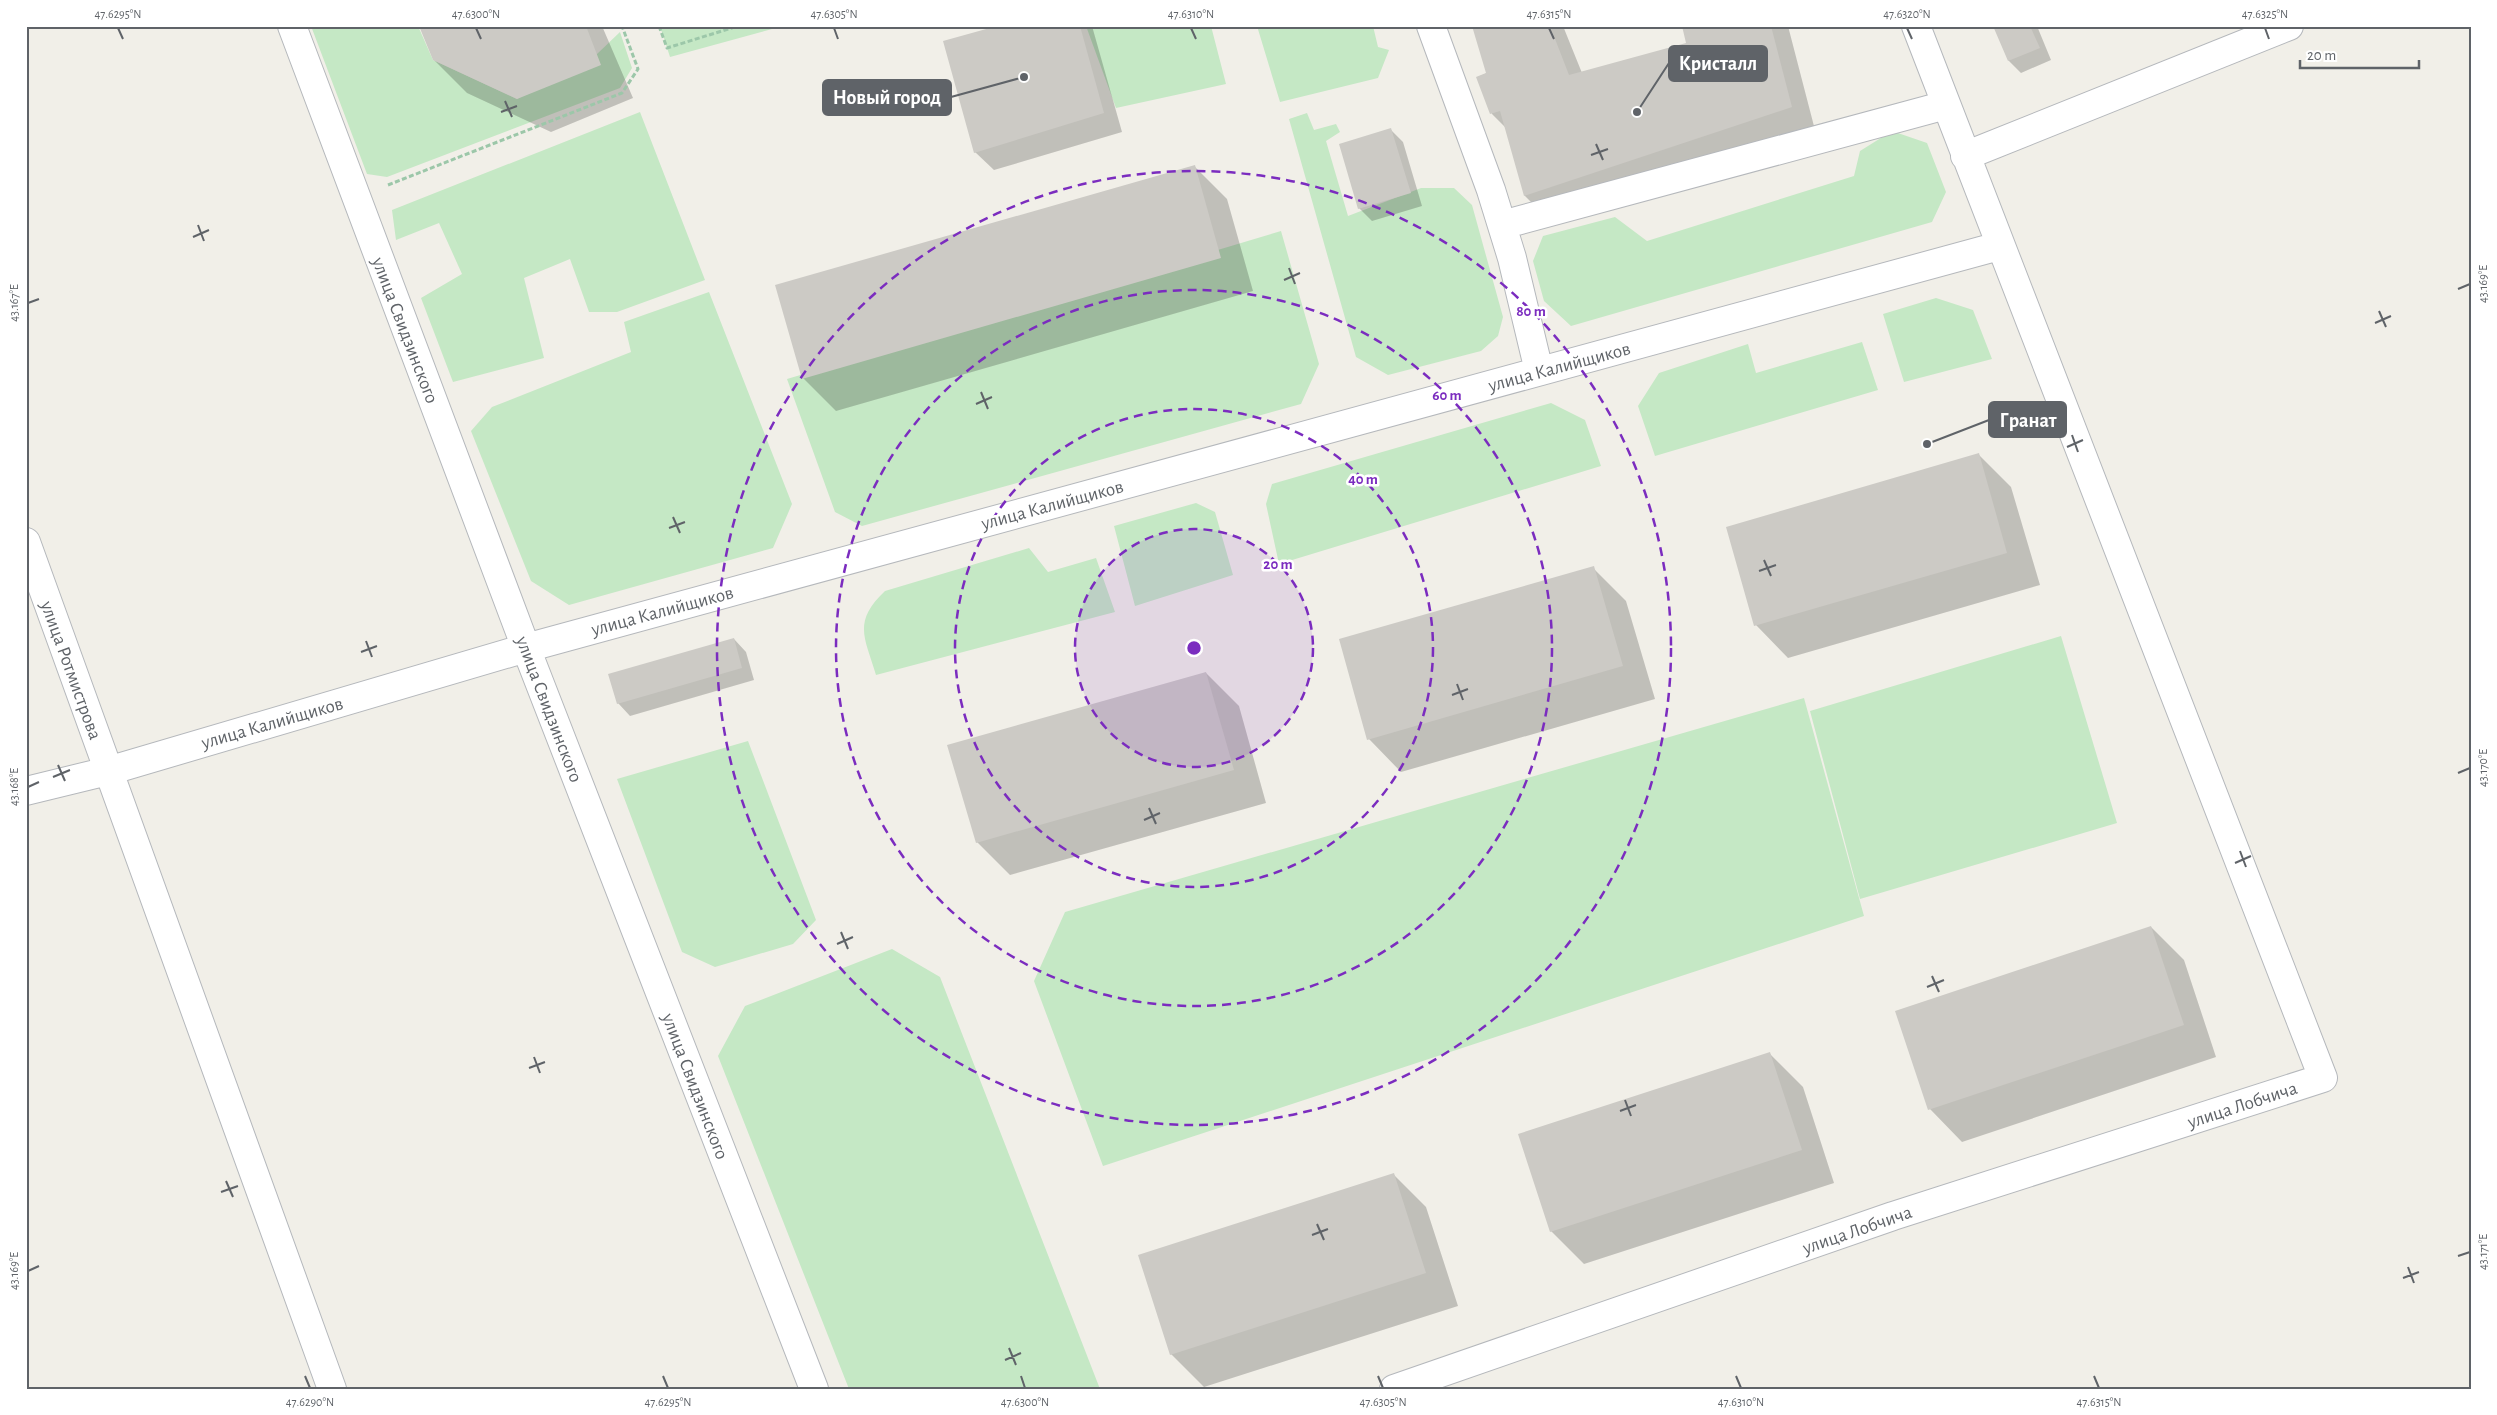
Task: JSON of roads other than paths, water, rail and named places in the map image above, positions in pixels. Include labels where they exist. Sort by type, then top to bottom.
[{"type":"street","name":"улица Свидзинского","points":[[292,26],[526,648],[814,1389]]},
{"type":"street","points":[[1431,26],[1502,225],[1512,258],[1539,371]]},
{"type":"street","points":[[1916,26],[2000,246]]},
{"type":"street","points":[[1965,156],[2289,26]]},
{"type":"street","points":[[1502,225],[1946,105]]},
{"type":"street","name":"улица Калийщиков","points":[[26,791],[108,771],[526,648],[2000,246]]},
{"type":"street","name":"улица Лобчича","points":[[1394,1389],[1893,1216],[2323,1078],[2000,246]]},
{"type":"street","name":"улица Ротмистрова","points":[[26,542],[332,1389]]},
{"type":"place","name":"Новый город","points":[[1024,77]]},
{"type":"place","name":"Кристалл","points":[[1637,112]]},
{"type":"place","name":"Гранат","points":[[1927,444]]}]
